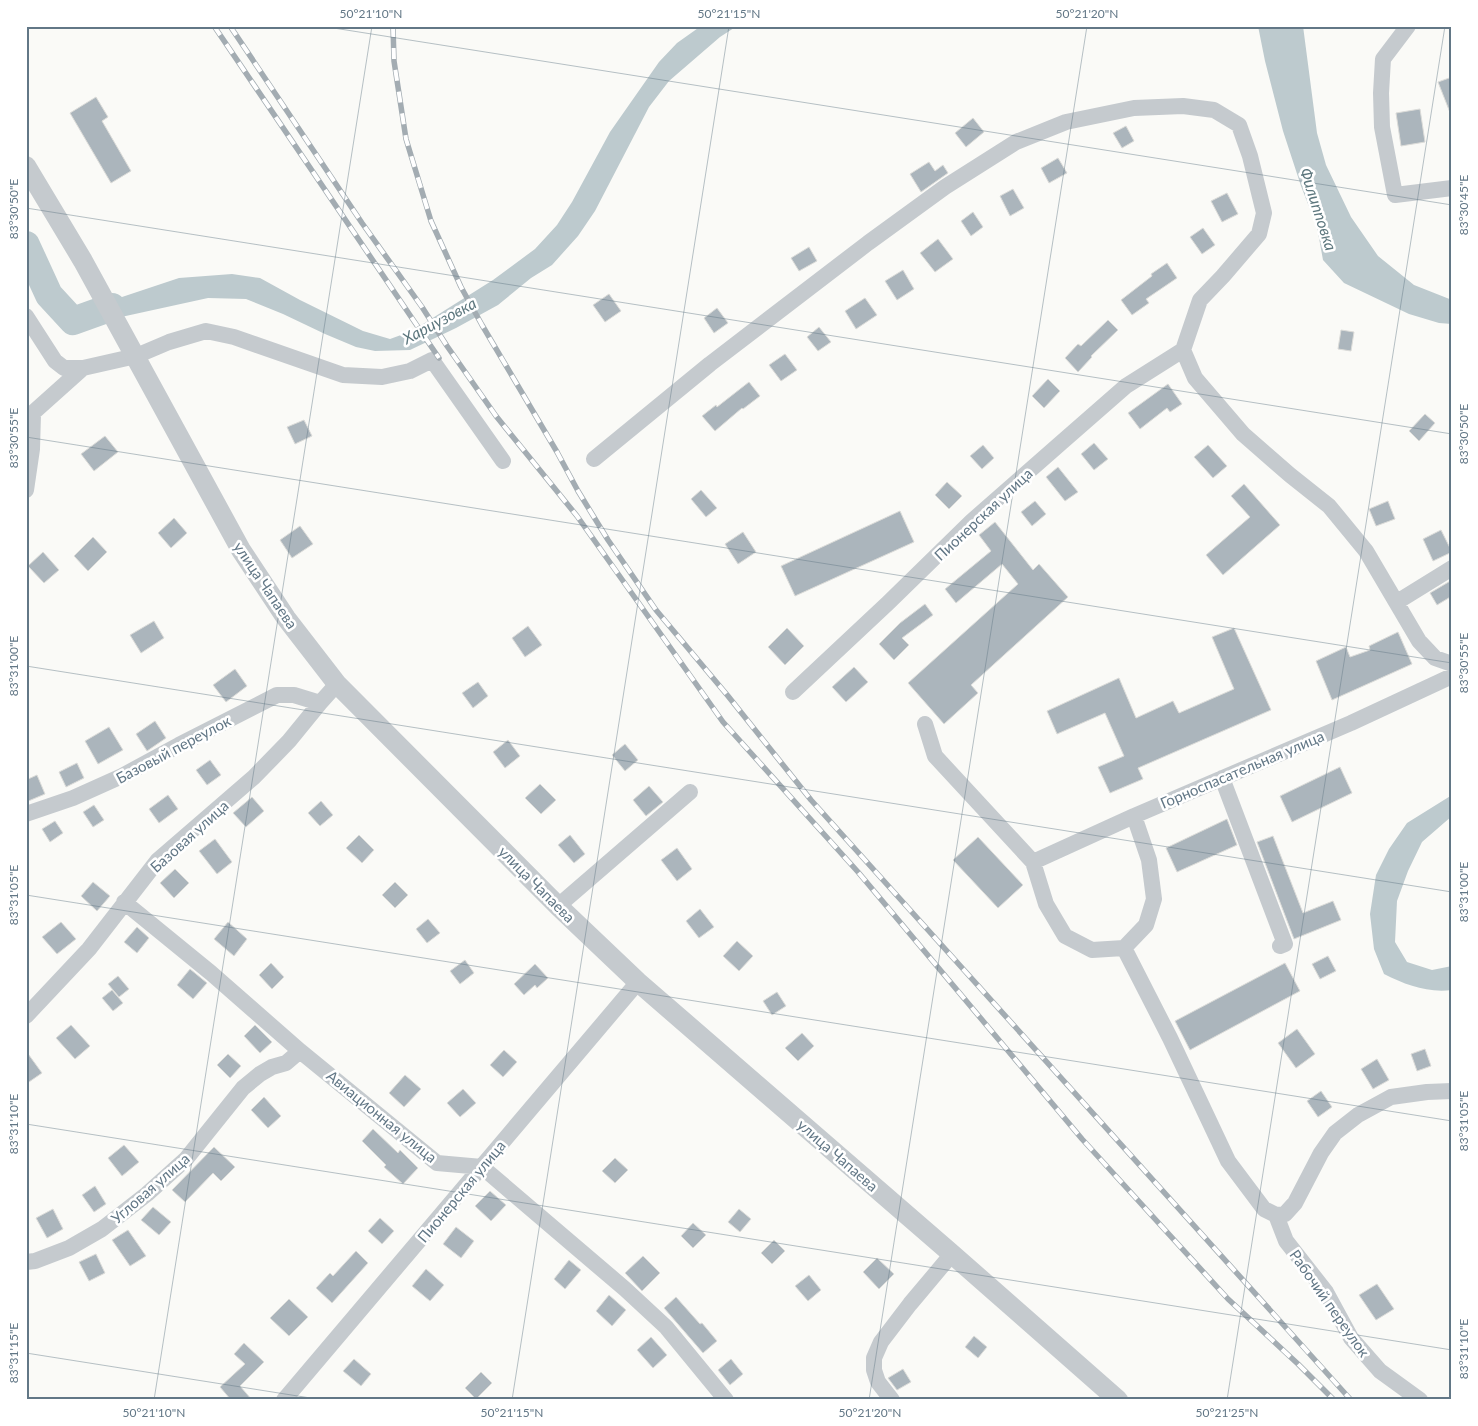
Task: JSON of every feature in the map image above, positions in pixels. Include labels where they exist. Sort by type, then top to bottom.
[{"type":"street","points":[[1408,26],[1383,59],[1382,126],[1395,195],[1452,188]]},
{"type":"street","points":[[594,459],[710,364],[860,250],[945,187],[1016,142],[1066,122],[1134,108],[1183,106],[1214,110],[1239,124],[1250,156],[1264,213],[1259,234],[1200,300],[1184,350],[1194,378],[1244,434],[1290,475],[1329,506],[1366,551],[1419,641],[1435,658],[1452,664]]},
{"type":"street","name":"улица Чапаева","points":[[26,166],[83,261],[241,550],[286,618],[337,684],[558,906],[638,982],[1118,1400]]},
{"type":"street","points":[[26,316],[55,361],[64,368],[83,368],[136,356],[168,342],[206,331],[234,337],[343,376],[382,377],[410,370],[432,360],[503,462]]},
{"type":"street","name":"Пионерская улица","points":[[793,692],[972,521],[1126,386],[1184,350]]},
{"type":"street","points":[[26,490],[32,449],[30,416],[83,368]]},
{"type":"street","points":[[1396,602],[1452,568]]},
{"type":"street","name":"Горноспасательная улица","points":[[1033,862],[1134,816],[1350,723],[1452,676]]},
{"type":"street","name":"Базовая улица","points":[[26,1016],[89,949],[158,860],[254,777],[289,741],[337,684]]},
{"type":"street","name":"Базовый переулок","points":[[26,814],[73,798],[122,776],[188,740],[278,695],[294,695],[320,703]]},
{"type":"street","points":[[925,724],[935,756],[1033,862],[1046,904],[1066,936],[1092,950],[1124,948],[1146,925],[1154,900],[1149,860],[1134,816]]},
{"type":"street","points":[[1222,778],[1285,944],[1280,946]]},
{"type":"street","points":[[558,906],[690,792]]},
{"type":"street","name":"Авиационная улица","points":[[124,902],[437,1164],[482,1167]]},
{"type":"street","points":[[1124,948],[1170,1038],[1228,1161],[1264,1209],[1276,1215],[1285,1214],[1295,1203],[1321,1153],[1335,1133],[1358,1115],[1391,1096],[1452,1091]]},
{"type":"street","name":"Пионерская улица","points":[[284,1400],[638,982]]},
{"type":"street","name":"Угловая улица","points":[[26,1262],[35,1261],[69,1248],[102,1229],[147,1194],[186,1159],[243,1088],[260,1074],[286,1063],[300,1050]]},
{"type":"street","points":[[482,1167],[625,1289],[666,1327],[726,1400]]},
{"type":"street","name":"Рабочий переулок","points":[[1276,1215],[1286,1241],[1326,1292],[1351,1338],[1380,1371],[1420,1400]]},
{"type":"street","points":[[892,1400],[878,1382],[874,1370],[874,1358],[881,1342],[952,1254]]},
{"type":"water","points":[[701,26],[737,26],[720,37],[669,81],[649,107],[595,211],[578,236],[552,265],[531,278],[498,305],[456,328],[410,350],[375,351],[356,347],[246,299],[208,298],[80,326],[74,313],[179,278],[232,274],[260,278],[363,331],[390,339],[412,331],[493,280],[535,249],[557,225],[572,202],[610,132],[659,62],[677,43]]},
{"type":"water","name":"Филипповка","points":[[1258,26],[1303,26],[1317,133],[1326,165],[1351,217],[1378,256],[1414,285],[1452,300],[1452,324],[1439,323],[1409,314],[1344,283],[1323,260],[1317,227],[1283,131]]},
{"type":"water","points":[[1452,795],[1452,816],[1422,842],[1408,871],[1397,901],[1395,942],[1407,962],[1432,970],[1452,966],[1452,990],[1443,991],[1409,985],[1384,974],[1374,949],[1370,914],[1376,875],[1389,849],[1407,823]]},
{"type":"building","points":[[1452,77],[1452,115],[1451,115],[1438,82]]},
{"type":"building","points":[[96,97],[108,117],[102,121],[131,171],[111,183],[70,113]]},
{"type":"building","points":[[1420,109],[1425,142],[1401,146],[1396,113]]},
{"type":"building","points":[[973,118],[984,132],[966,147],[955,133]]},
{"type":"building","points":[[1126,126],[1134,141],[1122,148],[1113,133]]},
{"type":"building","points":[[1058,158],[1067,173],[1049,183],[1041,168]]},
{"type":"building","points":[[929,162],[935,171],[943,165],[948,173],[921,192],[910,174]]},
{"type":"building","points":[[1013,189],[1024,208],[1010,216],[1000,196]]},
{"type":"building","points":[[1227,193],[1238,214],[1222,222],[1211,201]]},
{"type":"building","points":[[973,212],[983,227],[971,236],[961,221]]},
{"type":"building","points":[[1203,228],[1215,245],[1202,254],[1190,237]]},
{"type":"building","points":[[938,239],[953,259],[935,272],[920,253]]},
{"type":"building","points":[[809,247],[817,261],[799,271],[791,258]]},
{"type":"building","points":[[1167,263],[1177,278],[1146,299],[1149,303],[1132,315],[1121,300]]},
{"type":"building","points":[[903,270],[914,289],[897,300],[885,281]]},
{"type":"building","points":[[609,294],[621,311],[605,322],[593,305]]},
{"type":"building","points":[[865,298],[877,315],[856,329],[845,311]]},
{"type":"building","points":[[717,308],[728,323],[714,333],[704,318]]},
{"type":"building","points":[[1108,320],[1118,330],[1091,356],[1078,372],[1065,358],[1078,344],[1081,346]]},
{"type":"building","points":[[819,327],[831,342],[818,351],[807,337]]},
{"type":"building","points":[[1341,330],[1354,332],[1351,351],[1338,349]]},
{"type":"building","points":[[785,354],[797,370],[781,381],[769,365]]},
{"type":"building","points":[[1048,379],[1060,391],[1044,408],[1032,396]]},
{"type":"building","points":[[749,382],[760,396],[742,408],[715,431],[702,416]]},
{"type":"building","points":[[1168,384],[1182,404],[1170,412],[1167,408],[1140,429],[1128,413]]},
{"type":"building","points":[[1425,414],[1435,423],[1419,441],[1409,431]]},
{"type":"building","points":[[304,420],[312,436],[295,444],[287,427]]},
{"type":"building","points":[[105,436],[118,452],[94,471],[81,454]]},
{"type":"building","points":[[1094,443],[1108,459],[1094,470],[1081,454]]},
{"type":"building","points":[[983,445],[994,458],[982,469],[970,456]]},
{"type":"building","points":[[1208,445],[1227,466],[1213,478],[1194,457]]},
{"type":"building","points":[[1058,467],[1078,492],[1065,501],[1046,477]]},
{"type":"building","points":[[947,482],[962,496],[949,509],[935,495]]},
{"type":"building","points":[[1244,484],[1280,525],[1223,575],[1206,555],[1250,517],[1231,496]]},
{"type":"building","points":[[701,490],[717,508],[706,517],[691,499]]},
{"type":"building","points":[[1035,501],[1046,514],[1032,526],[1021,512]]},
{"type":"building","points":[[1388,501],[1395,519],[1376,526],[1369,509]]},
{"type":"building","points":[[900,511],[914,542],[795,596],[781,566]]},
{"type":"building","points":[[174,518],[187,533],[171,548],[158,533]]},
{"type":"building","points":[[995,522],[1033,570],[1039,564],[1068,597],[971,685],[978,693],[944,724],[908,683],[1018,584],[1002,564],[956,603],[945,589],[991,551],[979,535]]},
{"type":"building","points":[[300,526],[313,544],[292,558],[280,540]]},
{"type":"building","points":[[1441,530],[1452,552],[1433,561],[1423,539]]},
{"type":"building","points":[[743,532],[756,552],[738,564],[725,544]]},
{"type":"building","points":[[93,537],[107,552],[88,571],[74,556]]},
{"type":"building","points":[[43,552],[59,570],[44,583],[28,566]]},
{"type":"building","points":[[1452,580],[1452,596],[1437,605],[1430,593]]},
{"type":"building","points":[[925,604],[933,615],[902,638],[909,645],[894,660],[879,644],[900,623]]},
{"type":"building","points":[[154,621],[164,638],[141,653],[130,635]]},
{"type":"building","points":[[528,626],[542,645],[525,657],[512,638]]},
{"type":"building","points":[[787,628],[804,646],[785,665],[768,647]]},
{"type":"building","points":[[1234,628],[1271,710],[1138,768],[1143,779],[1110,793],[1098,767],[1124,756],[1105,713],[1057,734],[1047,711],[1119,678],[1136,718],[1173,701],[1179,713],[1234,689],[1212,637]]},
{"type":"building","points":[[1398,632],[1412,664],[1332,700],[1316,661],[1346,647],[1350,657],[1370,650],[1369,646]]},
{"type":"building","points":[[854,667],[868,682],[846,702],[832,687]]},
{"type":"building","points":[[235,669],[247,686],[226,702],[213,685]]},
{"type":"building","points":[[478,682],[488,696],[473,708],[462,693]]},
{"type":"building","points":[[155,721],[166,738],[147,751],[136,734]]},
{"type":"building","points":[[109,727],[123,750],[98,764],[85,741]]},
{"type":"building","points":[[508,740],[520,756],[505,768],[493,752]]},
{"type":"building","points":[[625,744],[638,760],[625,771],[612,755]]},
{"type":"building","points":[[210,760],[221,775],[207,785],[196,770]]},
{"type":"building","points":[[77,763],[84,778],[66,787],[59,772]]},
{"type":"building","points":[[1340,767],[1352,793],[1292,822],[1280,796]]},
{"type":"building","points":[[37,775],[45,794],[26,802],[26,780]]},
{"type":"building","points":[[540,784],[556,800],[541,814],[525,798]]},
{"type":"building","points":[[649,786],[663,802],[646,816],[633,800]]},
{"type":"building","points":[[168,795],[178,809],[159,823],[149,809]]},
{"type":"building","points":[[252,797],[264,811],[246,827],[233,813]]},
{"type":"building","points":[[321,801],[333,815],[320,826],[308,813]]},
{"type":"building","points":[[94,805],[104,820],[93,827],[83,812]]},
{"type":"building","points":[[1227,819],[1237,845],[1177,872],[1166,848]]},
{"type":"building","points":[[55,821],[63,833],[50,842],[42,829]]},
{"type":"building","points":[[359,835],[374,850],[362,863],[346,848]]},
{"type":"building","points":[[570,835],[585,854],[574,863],[558,845]]},
{"type":"building","points":[[1273,836],[1303,913],[1333,901],[1341,920],[1294,939],[1257,842]]},
{"type":"building","points":[[978,837],[1023,885],[998,908],[953,860]]},
{"type":"building","points":[[215,839],[232,862],[217,874],[199,851]]},
{"type":"building","points":[[677,848],[692,869],[677,881],[661,860]]},
{"type":"building","points":[[175,869],[189,883],[174,898],[160,883]]},
{"type":"building","points":[[93,882],[110,896],[97,911],[81,896]]},
{"type":"building","points":[[395,882],[408,895],[395,908],[382,895]]},
{"type":"building","points":[[700,909],[714,927],[699,938],[686,921]]},
{"type":"building","points":[[428,919],[440,933],[427,943],[416,929]]},
{"type":"building","points":[[61,922],[76,939],[57,954],[42,937]]},
{"type":"building","points":[[228,922],[247,939],[234,956],[214,939]]},
{"type":"building","points":[[137,927],[149,938],[137,953],[124,942]]},
{"type":"building","points":[[737,941],[753,956],[739,971],[723,956]]},
{"type":"building","points":[[1328,956],[1336,971],[1320,979],[1312,964]]},
{"type":"building","points":[[465,960],[474,973],[460,984],[450,971]]},
{"type":"building","points":[[271,963],[284,977],[272,989],[259,975]]},
{"type":"building","points":[[1285,963],[1300,991],[1190,1050],[1175,1021]]},
{"type":"building","points":[[535,964],[548,978],[537,988],[535,985],[524,995],[514,984]]},
{"type":"building","points":[[190,969],[207,983],[193,999],[177,985]]},
{"type":"building","points":[[118,976],[129,989],[119,997],[108,984]]},
{"type":"building","points":[[112,990],[123,1003],[113,1011],[102,998]]},
{"type":"building","points":[[777,992],[786,1006],[772,1015],[763,1001]]},
{"type":"building","points":[[71,1025],[90,1046],[75,1059],[56,1038]]},
{"type":"building","points":[[255,1025],[272,1042],[260,1053],[244,1036]]},
{"type":"building","points":[[1297,1029],[1315,1054],[1296,1068],[1278,1043]]},
{"type":"building","points":[[802,1033],[814,1046],[798,1061],[785,1048]]},
{"type":"building","points":[[1425,1049],[1431,1066],[1417,1071],[1411,1054]]},
{"type":"building","points":[[504,1050],[517,1062],[503,1077],[490,1065]]},
{"type":"building","points":[[26,1051],[42,1073],[26,1084]]},
{"type":"building","points":[[228,1054],[241,1066],[230,1078],[217,1065]]},
{"type":"building","points":[[1377,1059],[1389,1080],[1373,1089],[1361,1069]]},
{"type":"building","points":[[405,1075],[421,1089],[404,1107],[389,1093]]},
{"type":"building","points":[[463,1089],[476,1103],[460,1117],[447,1103]]},
{"type":"building","points":[[1321,1091],[1332,1107],[1318,1117],[1307,1101]]},
{"type":"building","points":[[264,1097],[281,1116],[268,1128],[251,1110]]},
{"type":"building","points":[[373,1129],[398,1153],[400,1150],[418,1168],[403,1184],[384,1167],[386,1165],[362,1141]]},
{"type":"building","points":[[124,1145],[139,1162],[122,1176],[108,1158]]},
{"type":"building","points":[[214,1147],[235,1167],[221,1181],[213,1173],[185,1202],[172,1190]]},
{"type":"building","points":[[615,1158],[628,1170],[615,1183],[602,1171]]},
{"type":"building","points":[[95,1186],[106,1204],[94,1212],[82,1195]]},
{"type":"building","points":[[490,1191],[506,1205],[491,1221],[475,1206]]},
{"type":"building","points":[[153,1207],[171,1222],[159,1235],[141,1220]]},
{"type":"building","points":[[53,1209],[63,1229],[47,1238],[36,1218]]},
{"type":"building","points":[[739,1209],[751,1219],[740,1232],[728,1222]]},
{"type":"building","points":[[380,1218],[394,1231],[382,1244],[368,1231]]},
{"type":"building","points":[[693,1223],[706,1235],[693,1248],[681,1236]]},
{"type":"building","points":[[456,1227],[474,1241],[461,1258],[443,1244]]},
{"type":"building","points":[[128,1230],[146,1256],[130,1266],[112,1240]]},
{"type":"building","points":[[774,1240],[785,1251],[772,1264],[761,1253]]},
{"type":"building","points":[[356,1251],[368,1263],[332,1303],[316,1288],[330,1273],[333,1276]]},
{"type":"building","points":[[96,1254],[105,1273],[89,1281],[79,1262]]},
{"type":"building","points":[[643,1256],[660,1273],[642,1291],[625,1273]]},
{"type":"building","points":[[877,1258],[894,1274],[879,1289],[863,1272]]},
{"type":"building","points":[[569,1260],[581,1270],[565,1289],[554,1279]]},
{"type":"building","points":[[426,1269],[444,1285],[430,1301],[412,1286]]},
{"type":"building","points":[[809,1275],[821,1290],[808,1301],[795,1286]]},
{"type":"building","points":[[1377,1284],[1394,1309],[1376,1320],[1359,1295]]},
{"type":"building","points":[[609,1295],[626,1310],[612,1326],[596,1311]]},
{"type":"building","points":[[676,1297],[717,1341],[703,1353],[664,1308]]},
{"type":"building","points":[[289,1299],[308,1317],[289,1336],[270,1318]]},
{"type":"building","points":[[974,1336],[987,1347],[978,1358],[965,1347]]},
{"type":"building","points":[[651,1337],[667,1355],[653,1368],[637,1350]]},
{"type":"building","points":[[244,1343],[264,1362],[240,1386],[252,1400],[231,1400],[220,1387],[245,1364],[234,1354]]},
{"type":"building","points":[[354,1359],[371,1374],[361,1386],[343,1371]]},
{"type":"building","points":[[731,1359],[743,1374],[730,1385],[718,1370]]},
{"type":"building","points":[[903,1369],[911,1382],[897,1390],[888,1378]]},
{"type":"building","points":[[481,1372],[492,1383],[476,1399],[465,1388]]},
{"type":"waterway","name":"Хариузовка","points":[[26,245],[49,295],[73,321],[112,307]]},
{"type":"railway","points":[[214,26],[439,358]]},
{"type":"railway","points":[[230,26],[362,223],[496,416],[577,516],[723,722],[858,872],[1082,1139],[1228,1299],[1334,1400]]},
{"type":"railway","points":[[393,26],[394,61],[406,139],[431,221],[461,287],[578,491],[608,540],[656,610],[811,800],[1351,1400]]}]
